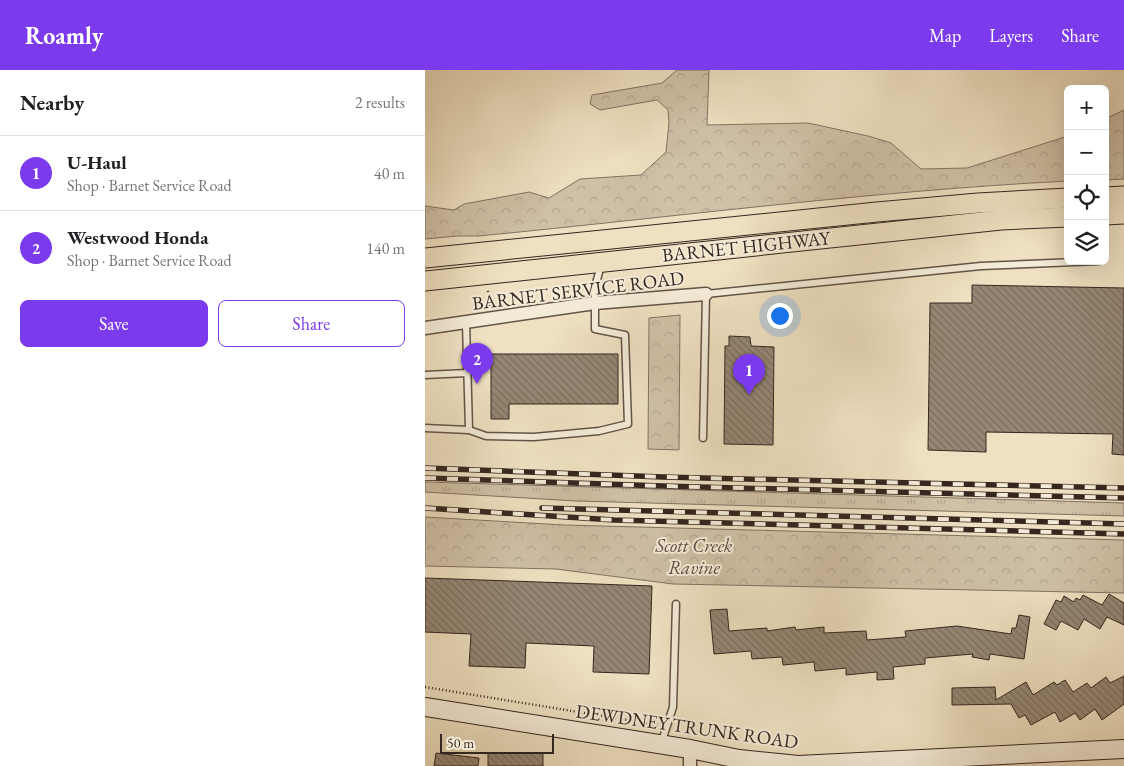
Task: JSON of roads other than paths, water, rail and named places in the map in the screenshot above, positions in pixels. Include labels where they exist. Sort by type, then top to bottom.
[{"type":"main road","points":[[1109,197],[1124,196]]},
{"type":"main road","name":"BARNET HIGHWAY","points":[[425,258],[877,212],[978,203],[1064,198]]},
{"type":"main road","points":[[1109,215],[1124,214]]},
{"type":"main road","name":"BARNET HIGHWAY","points":[[425,281],[1001,220],[1064,217]]},
{"type":"main road","name":"DEWDNEY TRUNK ROAD","points":[[425,707],[660,745],[690,758],[739,759],[798,765],[1124,749]]},
{"type":"street","name":"BARNET SERVICE ROAD","points":[[425,328],[595,303],[706,294]]},
{"type":"lane","points":[[425,428],[469,430],[486,436],[534,437],[599,431],[628,424],[625,335],[595,329],[595,287],[601,262]]},
{"type":"lane","points":[[703,438],[706,294],[981,266],[1064,262]]},
{"type":"lane","points":[[466,323],[469,430]]},
{"type":"lane","points":[[425,375],[467,373]]},
{"type":"lane","points":[[660,745],[673,707],[676,604]]},
{"type":"railway","points":[[425,468],[663,477],[1124,488]]},
{"type":"railway","points":[[425,478],[1124,498]]},
{"type":"railway","points":[[425,508],[614,520],[1124,534]]},
{"type":"railway","points":[[542,508],[1124,524]]},
{"type":"place","name":"Westwood Honda","points":[[477,384]]},
{"type":"place","name":"U-Haul","points":[[749,395]]},
{"type":"park label","name":"Scott Creek Ravine","points":[[694,556]]}]
